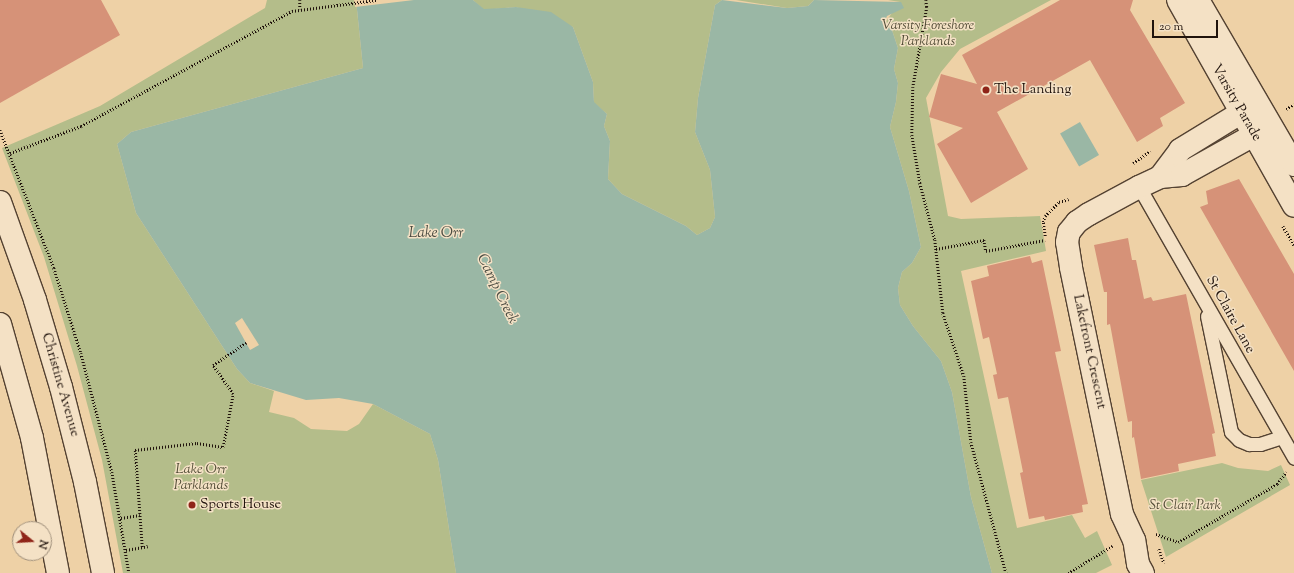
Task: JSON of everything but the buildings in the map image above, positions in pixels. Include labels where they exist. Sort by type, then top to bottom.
[{"type":"street","name":"Varsity Parade","points":[[1178,0],[1256,126],[1294,165]]},
{"type":"street","name":"Varsity Parade","points":[[1201,6],[1294,206]]},
{"type":"street","name":"Lakefront Crescent","points":[[1143,573],[1138,564],[1134,540],[1122,514],[1067,242],[1069,232],[1077,222],[1139,187],[1160,177],[1182,175],[1256,126]]},
{"type":"street","name":"Christine Avenue","points":[[0,202],[35,300],[61,387],[85,482],[102,573]]},
{"type":"street","points":[[0,324],[32,438],[58,573]]},
{"type":"lane","name":"St Claire Lane","points":[[1139,187],[1294,458]]},
{"type":"lane","points":[[1204,302],[1231,432],[1239,440],[1249,444],[1260,444],[1281,437]]},
{"type":"path","points":[[300,0],[299,9],[304,9]]},
{"type":"path","points":[[10,153],[81,126],[292,11],[376,0]]},
{"type":"path","points":[[926,0],[927,7],[913,87],[912,135],[920,183],[936,249],[943,313],[964,376],[972,442],[1006,573]]},
{"type":"path","points":[[1284,110],[1294,104]]},
{"type":"path","points":[[1131,165],[1152,148]]},
{"type":"path","points":[[1047,246],[1043,222],[1045,216],[1059,202],[1075,196]]},
{"type":"path","points":[[936,249],[984,240],[986,251],[1045,240]]},
{"type":"path","points":[[142,547],[135,450],[197,444],[223,447],[233,394],[213,365],[246,343]]},
{"type":"path","points":[[1148,531],[1178,542],[1277,484],[1294,458]]},
{"type":"path","points":[[121,518],[140,515]]},
{"type":"path","points":[[1068,573],[1119,542]]},
{"type":"path","points":[[126,550],[148,546]]},
{"type":"green space","name":"Lake Orr Parklands","points":[[267,0],[356,0],[363,68],[131,132],[117,144],[136,213],[237,369],[250,383],[274,391],[269,412],[294,418],[311,429],[347,431],[359,424],[373,404],[430,434],[438,460],[456,573],[123,573],[102,460],[77,366],[44,257],[2,148],[100,106],[265,8]]},
{"type":"green space","points":[[473,0],[722,0],[715,5],[698,98],[695,132],[710,170],[715,217],[710,228],[697,235],[686,226],[622,194],[608,179],[610,141],[604,126],[607,114],[594,103],[593,82],[573,27],[516,7],[484,10]]},
{"type":"green space","points":[[736,0],[814,0],[808,6],[787,8]]},
{"type":"green space","name":"Varsity Foreshore Parklands","points":[[888,0],[1051,0],[960,49],[941,72],[926,98],[948,216],[961,219],[1040,216],[1046,251],[961,271],[1017,528],[1072,515],[1085,538],[1097,531],[1112,565],[1096,573],[992,573],[971,497],[952,392],[941,361],[913,326],[900,305],[898,288],[902,272],[912,263],[921,247],[909,191],[890,127],[896,102],[898,83],[894,69],[898,48],[892,30],[884,24],[900,2]]},
{"type":"green space","name":"St Clair Park","points":[[1222,463],[1238,468],[1268,471],[1281,465],[1290,485],[1166,557],[1141,480]]},
{"type":"water","name":"Lake Orr","points":[[356,0],[473,0],[484,9],[516,7],[551,12],[573,27],[593,82],[594,102],[607,114],[604,126],[610,141],[608,179],[622,194],[686,226],[697,235],[710,228],[715,217],[710,170],[695,132],[698,98],[715,5],[722,0],[787,8],[808,6],[814,0],[901,2],[904,8],[887,16],[884,23],[892,30],[898,48],[894,69],[898,83],[896,102],[890,127],[909,191],[921,247],[912,263],[902,272],[898,288],[900,305],[913,326],[941,361],[952,392],[971,497],[992,573],[456,573],[438,460],[430,434],[373,404],[339,398],[306,400],[250,383],[237,369],[136,213],[117,144],[131,132],[363,68]]},
{"type":"water","points":[[1080,122],[1099,155],[1079,166],[1060,134]]},
{"type":"pier","points":[[354,0],[414,0],[355,7]]},
{"type":"pier","points":[[242,318],[259,345],[250,350],[235,323]]},
{"type":"place","name":"The Landing","points":[[986,90]]},
{"type":"place","name":"Sports House","points":[[192,505]]},
{"type":"water label","name":"Camp Creek","points":[[497,289]]}]
